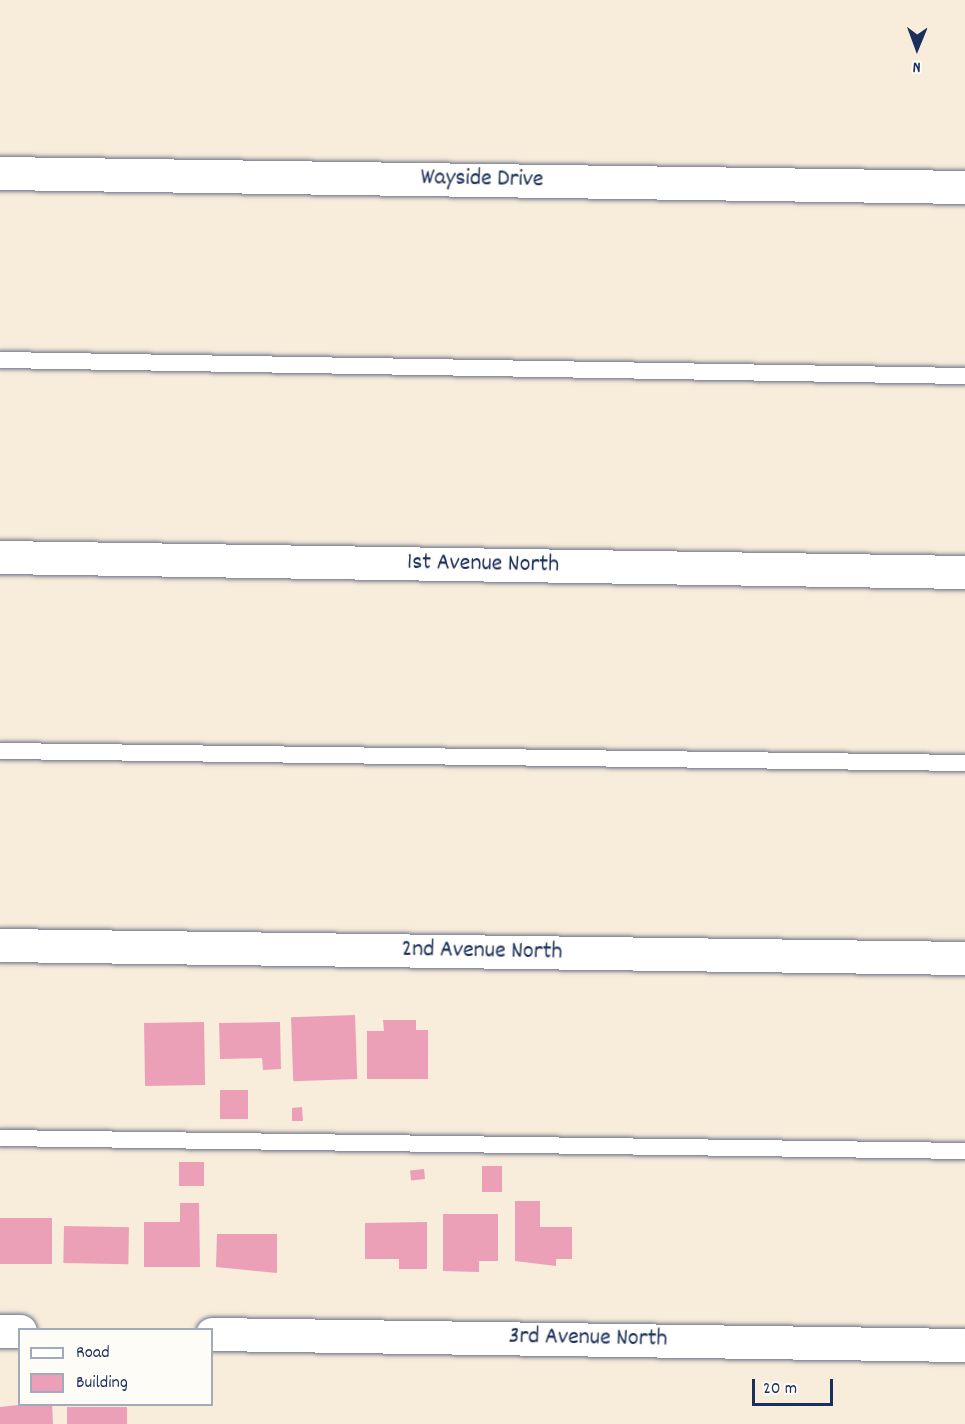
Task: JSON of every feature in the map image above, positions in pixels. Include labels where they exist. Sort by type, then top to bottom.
[{"type":"street","name":"Wayside Drive","points":[[0,173],[965,187]]},
{"type":"street","name":"1st Avenue North","points":[[0,557],[965,572]]},
{"type":"street","name":"2nd Avenue North","points":[[0,945],[965,958]]},
{"type":"street","points":[[0,1331],[18,1331]]},
{"type":"street","name":"3rd Avenue North","points":[[213,1334],[965,1345]]},
{"type":"lane","points":[[0,360],[965,376]]},
{"type":"lane","points":[[0,751],[965,763]]},
{"type":"lane","points":[[0,1138],[965,1151]]},
{"type":"building","points":[[355,1015],[357,1079],[293,1081],[291,1017]]},
{"type":"building","points":[[383,1020],[416,1020],[416,1030],[428,1030],[428,1079],[367,1079],[367,1031],[384,1031]]},
{"type":"building","points":[[204,1022],[205,1085],[145,1086],[144,1023]]},
{"type":"building","points":[[280,1022],[281,1069],[263,1070],[262,1058],[220,1059],[219,1023]]},
{"type":"building","points":[[220,1090],[248,1090],[248,1119],[220,1119]]},
{"type":"building","points":[[302,1107],[303,1121],[292,1121],[292,1108]]},
{"type":"building","points":[[179,1162],[204,1162],[204,1186],[179,1186]]},
{"type":"building","points":[[482,1166],[502,1166],[502,1192],[482,1192]]},
{"type":"building","points":[[424,1169],[425,1179],[411,1180],[410,1170]]},
{"type":"building","points":[[515,1201],[540,1201],[540,1227],[572,1227],[572,1259],[556,1259],[556,1266],[515,1261]]},
{"type":"building","points":[[180,1203],[199,1203],[200,1267],[144,1267],[144,1222],[180,1222]]},
{"type":"building","points":[[443,1214],[498,1214],[498,1261],[479,1261],[479,1272],[443,1271]]},
{"type":"building","points":[[0,1218],[52,1218],[52,1264],[0,1264]]},
{"type":"building","points":[[427,1222],[427,1269],[399,1269],[399,1259],[365,1259],[365,1223]]},
{"type":"building","points":[[64,1226],[129,1227],[128,1264],[63,1263]]},
{"type":"building","points":[[217,1234],[277,1234],[277,1273],[216,1267]]},
{"type":"building","points":[[52,1406],[53,1424],[0,1424],[0,1407]]},
{"type":"building","points":[[67,1407],[127,1407],[127,1424],[67,1424]]}]
